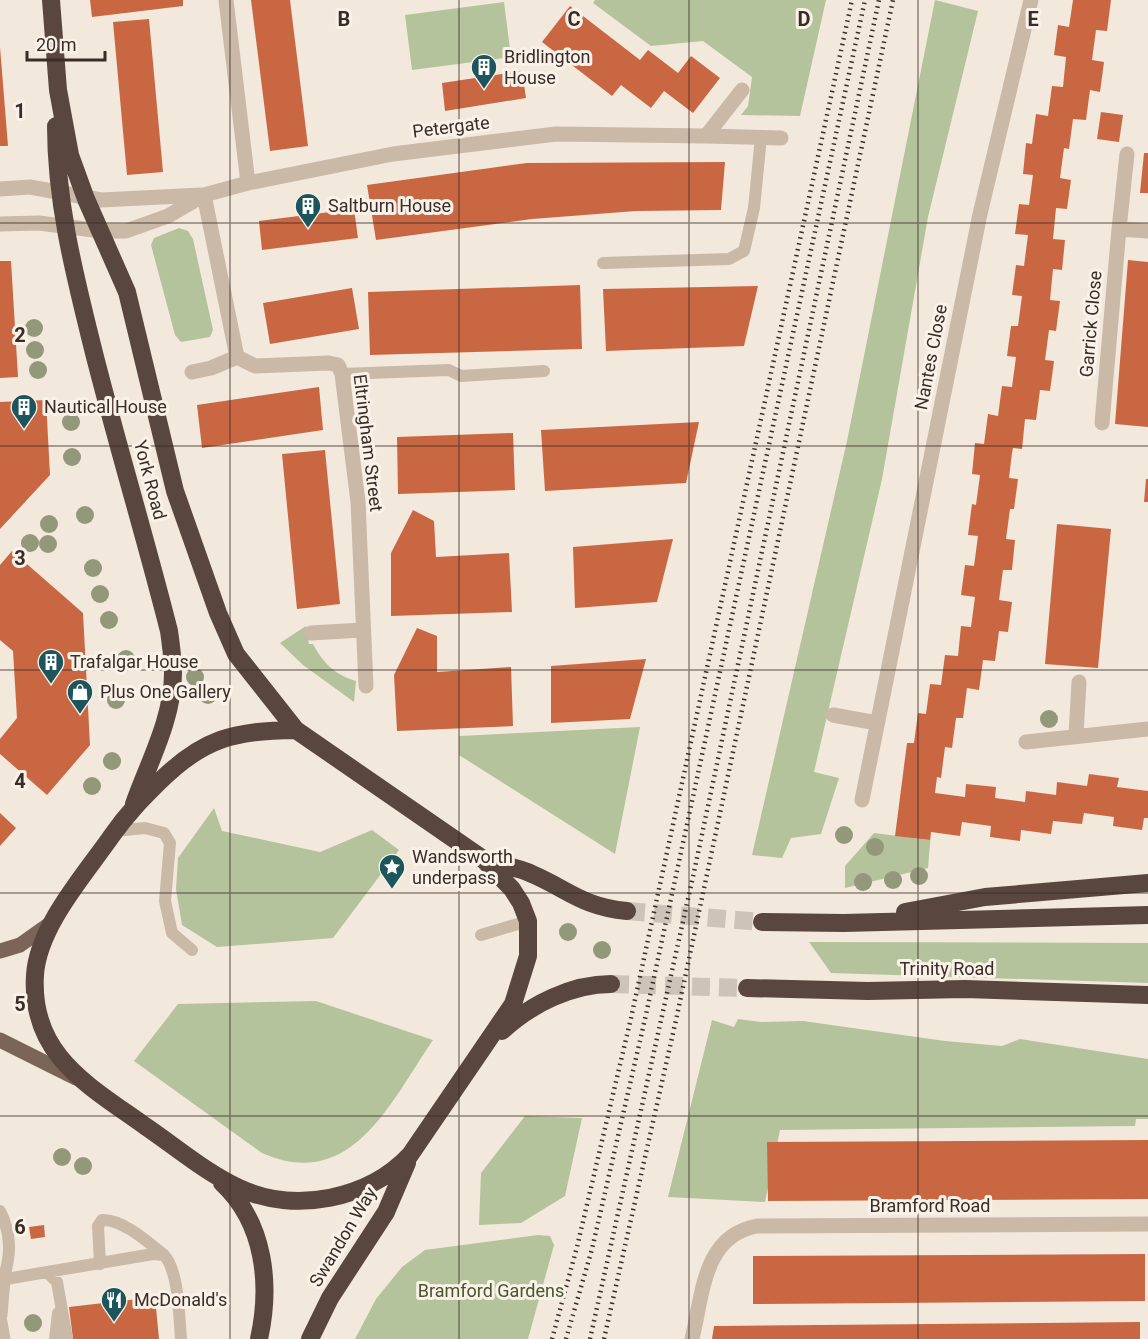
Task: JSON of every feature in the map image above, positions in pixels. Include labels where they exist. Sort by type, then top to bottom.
[{"type":"highway","name":"York Road","points":[[51,0],[58,90],[70,155],[86,199],[121,275],[133,311],[165,457],[218,613],[236,654],[296,730],[483,859]]},
{"type":"highway","name":"York Road","points":[[58,90],[56,157],[64,227],[108,405],[169,631],[172,690],[160,735],[134,805]]},
{"type":"highway","points":[[296,730],[239,734],[204,746],[188,756],[134,805],[51,923],[35,972],[37,1014],[53,1051],[82,1080],[212,1173],[260,1196],[279,1199],[321,1199],[342,1196],[380,1182],[411,1155],[483,1052],[513,1004],[523,979],[528,956],[528,921],[512,889],[483,859]]},
{"type":"highway","points":[[483,859],[532,873],[583,902],[604,909],[627,911]]},
{"type":"highway","points":[[844,923],[985,897],[1148,883]]},
{"type":"highway","points":[[762,922],[844,923],[1148,915]]},
{"type":"highway","points":[[483,1052],[514,1020],[531,1008],[590,984],[612,984]]},
{"type":"highway","name":"Trinity Road","points":[[747,988],[868,991],[965,989],[1148,995]]},
{"type":"highway","points":[[1095,994],[1148,1007]]},
{"type":"highway","name":"Swandon Way","points":[[310,1339],[330,1298],[386,1212],[411,1155]]},
{"type":"highway","points":[[212,1173],[236,1199],[247,1217],[262,1254],[266,1291],[259,1339]]},
{"type":"main road","points":[[0,951],[20,945],[51,923]]},
{"type":"main road","points":[[0,1040],[82,1080]]},
{"type":"street","points":[[226,0],[248,183]]},
{"type":"street","name":"Nantes Close","points":[[862,800],[980,214],[1031,0]]},
{"type":"street","points":[[706,136],[742,90]]},
{"type":"street","name":"Petergate","points":[[0,224],[39,223],[101,231],[138,229],[204,195],[248,183],[393,154],[556,134],[781,138]]},
{"type":"street","name":"Garrick Close","points":[[1102,423],[1127,154]]},
{"type":"street","name":"Petergate","points":[[0,189],[30,187],[86,199],[204,195]]},
{"type":"street","points":[[192,372],[211,368],[237,357],[204,195]]},
{"type":"street","points":[[1119,229],[1148,231]]},
{"type":"street","name":"Eltringham Street","points":[[237,357],[255,366],[329,363],[338,365],[342,374],[358,502],[366,686]]},
{"type":"street","points":[[311,633],[362,630]]},
{"type":"street","points":[[1076,735],[1079,682]]},
{"type":"street","points":[[833,715],[878,723]]},
{"type":"street","points":[[1026,742],[1148,729]]},
{"type":"street","name":"Bramford Road","points":[[692,1339],[709,1269],[719,1246],[736,1232],[757,1226],[1148,1224]]},
{"type":"street","points":[[0,1315],[1,1280]]},
{"type":"lane","points":[[603,263],[729,259],[744,251],[754,208],[761,137]]},
{"type":"lane","points":[[342,374],[449,370],[461,376],[544,372]]},
{"type":"lane","points":[[115,831],[145,828],[164,833],[170,843],[165,901],[172,933],[192,950]]},
{"type":"lane","points":[[481,935],[528,921]]},
{"type":"lane","points":[[0,1211],[7,1225],[10,1243],[9,1261],[1,1280]]},
{"type":"lane","points":[[100,1264],[98,1226],[102,1220],[110,1220],[124,1228],[170,1261],[181,1339]]},
{"type":"lane","points":[[1,1280],[153,1254],[164,1256]]},
{"type":"lane","points":[[48,1273],[57,1282],[67,1339]]},
{"type":"lane","points":[[55,1339],[60,1304]]},
{"type":"green space","points":[[595,0],[826,0],[800,116],[741,115],[748,106],[752,77],[703,41],[651,46],[593,3]]},
{"type":"green space","points":[[935,0],[978,11],[928,217],[882,479],[814,772],[839,778],[821,834],[791,838],[782,858],[752,855],[847,441]]},
{"type":"green space","points":[[504,2],[511,57],[412,70],[405,15]]},
{"type":"green space","points":[[179,228],[188,231],[193,239],[213,330],[210,337],[181,342],[175,335],[151,245],[154,238]]},
{"type":"green space","points":[[306,626],[309,644],[313,644],[325,662],[336,672],[356,681],[354,702],[303,665],[280,643]]},
{"type":"green space","points":[[640,727],[615,854],[459,755],[459,736]]},
{"type":"green space","points":[[214,808],[222,831],[320,852],[372,830],[399,850],[333,938],[217,947],[182,925],[176,889],[178,858]]},
{"type":"green space","points":[[931,832],[928,868],[845,888],[845,866],[874,833],[929,840]]},
{"type":"green space","points":[[809,942],[1148,943],[1148,983],[831,973]]},
{"type":"green space","points":[[316,1001],[433,1040],[384,1113],[366,1134],[345,1151],[321,1161],[293,1162],[262,1153],[134,1061],[178,1004]]},
{"type":"green space","points":[[738,1019],[761,1022],[803,1021],[945,1041],[1002,1046],[1020,1039],[1148,1059],[1148,1119],[1136,1119],[1135,1126],[780,1130],[765,1202],[668,1197],[712,1020],[734,1027]]},
{"type":"green space","points":[[525,1116],[582,1118],[565,1196],[521,1223],[479,1225],[481,1173]]},
{"type":"green space","name":"Bramford Gardens","points":[[538,1235],[550,1236],[554,1245],[528,1339],[355,1339],[376,1299],[402,1267],[425,1250]]},
{"type":"building","points":[[90,0],[183,0],[183,6],[92,17]]},
{"type":"building","points":[[251,0],[290,0],[308,146],[270,151]]},
{"type":"building","points":[[1073,0],[1111,0],[1107,31],[1096,30],[1092,60],[1104,62],[1100,92],[1090,90],[1086,120],[1073,119],[1069,149],[1064,148],[1060,178],[1071,180],[1067,209],[1056,208],[1053,239],[1065,240],[1062,270],[1053,269],[1050,300],[1060,301],[1056,331],[1049,330],[1045,360],[1054,361],[1050,391],[1040,390],[1036,420],[1025,419],[1022,449],[1013,448],[1012,453],[1009,478],[1018,479],[1014,509],[1010,509],[1006,539],[1015,540],[1012,570],[1003,570],[999,600],[1012,602],[1008,632],[999,631],[995,661],[983,660],[979,690],[967,688],[963,718],[956,718],[952,748],[945,747],[941,778],[937,777],[935,793],[965,797],[966,784],[996,787],[995,798],[1025,802],[1026,791],[1056,795],[1057,782],[1087,786],[1089,774],[1119,778],[1117,787],[1148,791],[1148,818],[1144,818],[1142,830],[1113,826],[1114,817],[1084,813],[1082,824],[1053,821],[1051,834],[1021,830],[1020,841],[990,837],[991,826],[962,822],[960,836],[931,832],[930,840],[895,836],[907,743],[914,743],[918,713],[926,714],[930,684],[941,685],[945,655],[958,656],[961,626],[971,627],[975,597],[961,595],[965,565],[974,566],[978,536],[968,535],[972,504],[976,505],[980,475],[972,474],[975,443],[984,444],[988,414],[998,416],[1002,386],[1012,387],[1016,357],[1007,356],[1011,326],[1018,326],[1022,296],[1012,295],[1016,265],[1024,266],[1028,235],[1015,234],[1019,204],[1029,205],[1033,175],[1023,174],[1026,143],[1032,144],[1036,114],[1048,116],[1052,86],[1063,87],[1066,57],[1054,55],[1058,25],[1069,27]]},
{"type":"building","points":[[570,6],[640,60],[648,50],[678,73],[691,56],[720,78],[693,113],[664,91],[651,108],[621,85],[612,96],[542,42]]},
{"type":"building","points":[[149,19],[163,172],[127,175],[113,22]]},
{"type":"building","points":[[0,47],[8,146],[0,146]]},
{"type":"building","name":"Bridlington House","points":[[522,71],[526,98],[445,111],[442,83]]},
{"type":"building","points":[[1101,112],[1123,115],[1119,142],[1097,139]]},
{"type":"building","points":[[1144,153],[1148,153],[1148,193],[1140,193]]},
{"type":"building","points":[[725,162],[721,210],[636,211],[532,219],[376,240],[367,185],[527,163]]},
{"type":"building","name":"Saltburn House","points":[[354,209],[358,238],[262,250],[259,221]]},
{"type":"building","points":[[1128,260],[1148,262],[1148,427],[1115,424]]},
{"type":"building","points":[[0,261],[11,261],[18,377],[0,378]]},
{"type":"building","points":[[580,285],[582,349],[370,355],[368,292]]},
{"type":"building","points":[[758,286],[744,346],[606,351],[603,289]]},
{"type":"building","points":[[352,288],[359,329],[270,344],[263,303]]},
{"type":"building","points":[[319,387],[323,430],[202,448],[197,405]]},
{"type":"building","name":"Nautical House","points":[[46,400],[50,475],[0,529],[0,402]]},
{"type":"building","points":[[699,422],[686,483],[545,491],[541,430]]},
{"type":"building","points":[[513,433],[515,490],[398,494],[397,437]]},
{"type":"building","points":[[325,450],[340,604],[297,609],[282,454]]},
{"type":"building","points":[[1146,479],[1148,479],[1148,502],[1144,502]]},
{"type":"building","points":[[413,510],[434,521],[436,557],[509,553],[512,612],[391,616],[391,553]]},
{"type":"building","points":[[1057,524],[1111,529],[1098,668],[1045,664]]},
{"type":"building","points":[[673,539],[657,602],[575,608],[573,547]]},
{"type":"building","name":"Trafalgar House","points":[[12,551],[83,613],[90,745],[47,795],[0,754],[0,739],[17,718],[13,651],[0,640],[0,565]]},
{"type":"building","points":[[417,628],[437,636],[437,672],[511,667],[513,726],[397,731],[394,675]]},
{"type":"building","points":[[646,659],[630,719],[551,723],[551,666]]},
{"type":"building","points":[[0,813],[16,828],[0,846]]},
{"type":"building","points":[[1148,1140],[1148,1199],[768,1201],[767,1142]]},
{"type":"building","points":[[44,1225],[45,1237],[31,1239],[29,1227]]},
{"type":"building","points":[[1145,1254],[1145,1301],[753,1304],[753,1256]]},
{"type":"building","name":"McDonald's","points":[[155,1297],[159,1339],[73,1339],[69,1307]]},
{"type":"building","points":[[1140,1322],[1140,1339],[712,1339],[714,1326]]},
{"type":"tunnel","points":[[627,911],[762,922]]},
{"type":"tunnel","points":[[611,984],[747,988]]},
{"type":"railway","points":[[552,1339],[577,1247],[631,1018],[852,0]]},
{"type":"railway","points":[[566,1339],[592,1249],[645,1019],[865,0]]},
{"type":"railway","points":[[590,1339],[694,872],[879,0]]},
{"type":"railway","points":[[604,1339],[676,1020],[893,0]]},
{"type":"place","name":"Bridlington House","points":[[484,90]]},
{"type":"place","name":"Saltburn House","points":[[308,229]]},
{"type":"place","name":"Nautical House","points":[[24,430]]},
{"type":"place","name":"Trafalgar House","points":[[51,685]]},
{"type":"place","name":"Plus One Gallery","points":[[80,715]]},
{"type":"place","name":"Wandsworth underpass","points":[[392,890]]},
{"type":"place","name":"McDonald's","points":[[114,1323]]}]
